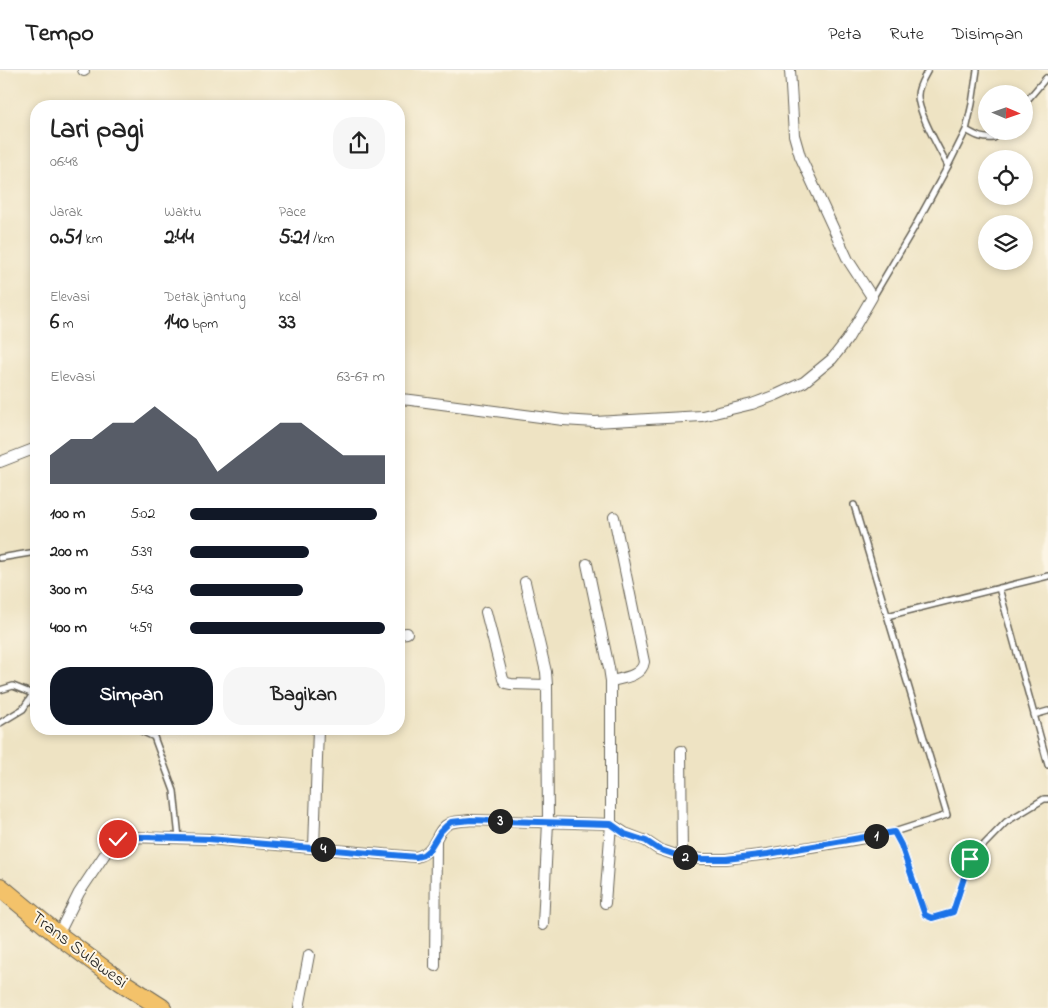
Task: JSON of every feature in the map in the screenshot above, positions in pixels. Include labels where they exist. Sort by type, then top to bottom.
[{"type":"highway","name":"Trans Sulawesi","points":[[0,887],[58,935],[162,1008]]},
{"type":"street","points":[[405,400],[563,420],[595,422],[702,416],[752,404],[776,395],[804,382],[832,359],[847,340],[872,297],[848,260],[800,156],[794,135],[790,70]]},
{"type":"street","points":[[0,462],[30,450]]},
{"type":"street","points":[[611,681],[635,674],[642,668],[644,662],[614,518]]},
{"type":"street","points":[[587,564],[611,681],[611,824],[605,902]]},
{"type":"street","points":[[525,582],[546,672],[547,685],[548,822],[543,925]]},
{"type":"street","points":[[486,612],[503,679],[506,683],[547,685]]},
{"type":"street","points":[[314,848],[318,735]]},
{"type":"street","points":[[681,751],[682,857]]},
{"type":"street","points":[[58,935],[79,893],[113,842],[126,837],[209,839],[416,857],[423,855],[429,850],[440,832],[451,822],[471,820],[611,824],[625,834],[646,841],[658,849],[682,857],[702,859],[726,859],[768,854],[871,837]]},
{"type":"street","points":[[435,966],[436,840]]},
{"type":"street","points":[[299,1008],[309,955]]},
{"type":"lane","points":[[928,70],[920,84],[918,95],[919,109],[948,166]]},
{"type":"lane","points":[[872,297],[914,228],[966,130],[977,70]]},
{"type":"lane","points":[[1033,93],[1046,78]]},
{"type":"lane","points":[[966,130],[978,137]]},
{"type":"lane","points":[[854,505],[947,815],[894,832],[871,837]]},
{"type":"lane","points":[[0,558],[30,553]]},
{"type":"lane","points":[[887,616],[1048,576]]},
{"type":"lane","points":[[999,588],[1048,765]]},
{"type":"lane","points":[[0,690],[12,686],[30,692]]},
{"type":"lane","points":[[0,723],[24,709],[30,701]]},
{"type":"lane","points":[[1034,715],[1048,711]]},
{"type":"lane","points":[[150,735],[154,737],[174,791],[178,838]]},
{"type":"lane","points":[[894,832],[901,845],[925,915],[932,918],[953,912],[970,859],[1006,822],[1044,799],[1048,799]]},
{"type":"route","points":[[118,839],[147,837],[209,839],[416,857],[423,855],[429,850],[440,832],[451,822],[471,820],[570,822],[611,824],[625,834],[646,841],[658,849],[682,857],[726,859],[768,854],[894,832],[901,845],[925,915],[932,918],[953,912],[970,859]]}]
